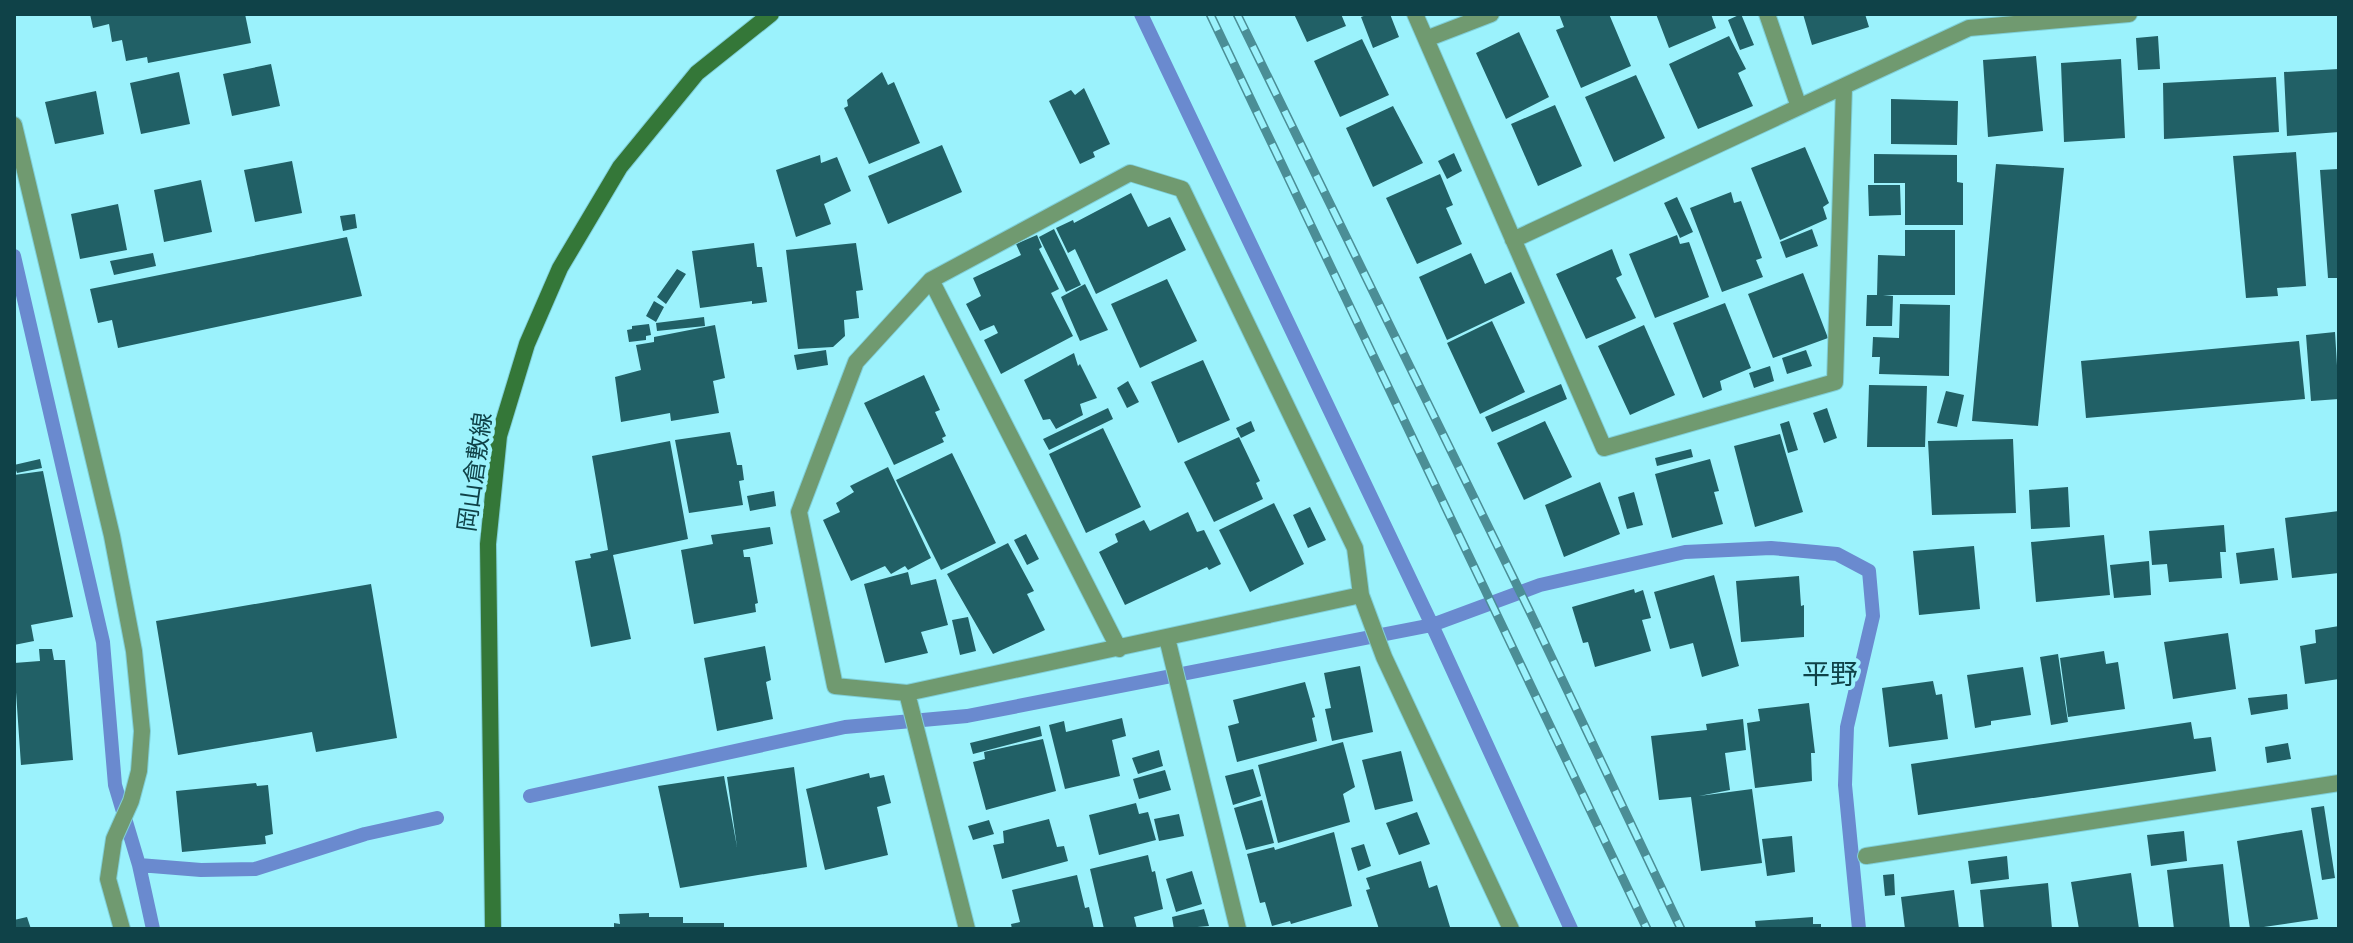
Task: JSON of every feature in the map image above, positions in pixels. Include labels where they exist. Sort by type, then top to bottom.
[{"type":"main road","name":"岡山倉敷線","points":[[493,929],[488,544],[499,436],[527,344],[560,268],[620,167],[697,73],[771,14]]},
{"type":"street","points":[[1415,14],[1604,448],[1835,382],[1844,87]]},
{"type":"street","points":[[1426,39],[1491,14]]},
{"type":"street","points":[[1767,14],[1799,107]]},
{"type":"street","points":[[1513,240],[1969,28],[2129,14]]},
{"type":"street","points":[[14,125],[21,187],[112,536],[134,651],[142,731],[139,771],[131,801],[114,839],[108,879],[122,929]]},
{"type":"street","points":[[1361,595],[908,700],[835,686],[799,512],[856,362],[931,280],[1130,173],[1182,189],[1355,548],[1361,595],[1384,657],[1511,929]]},
{"type":"street","points":[[931,280],[1119,649]]},
{"type":"street","points":[[1167,638],[1238,929]]},
{"type":"street","points":[[908,700],[967,929]]},
{"type":"street","points":[[1866,856],[2339,783]]},
{"type":"building","points":[[90,14],[245,14],[251,43],[148,63],[147,57],[126,61],[122,40],[112,42],[109,24],[93,28]]},
{"type":"building","points":[[1294,14],[1341,14],[1346,26],[1307,42]]},
{"type":"building","points":[[1390,14],[1399,37],[1373,48],[1361,17]]},
{"type":"building","points":[[1559,14],[1609,14],[1631,66],[1581,88],[1556,30],[1564,27]]},
{"type":"building","points":[[1656,14],[1711,14],[1716,28],[1669,48]]},
{"type":"building","points":[[1741,14],[1754,45],[1740,50],[1728,20]]},
{"type":"building","points":[[1803,14],[1865,14],[1869,27],[1812,45]]},
{"type":"building","points":[[1519,32],[1549,97],[1506,119],[1476,53]]},
{"type":"building","points":[[1729,36],[1746,69],[1738,73],[1753,106],[1698,129],[1669,64]]},
{"type":"building","points":[[2158,36],[2160,69],[2138,70],[2136,38]]},
{"type":"building","points":[[1362,39],[1389,95],[1340,117],[1314,61]]},
{"type":"building","points":[[2036,56],[2043,131],[1988,137],[1983,60]]},
{"type":"building","points":[[2121,59],[2125,138],[2064,142],[2061,63]]},
{"type":"building","points":[[271,64],[280,106],[232,116],[223,74]]},
{"type":"building","points":[[2339,69],[2339,132],[2287,136],[2284,72]]},
{"type":"building","points":[[179,72],[190,124],[141,134],[130,83]]},
{"type":"building","points":[[882,72],[888,85],[894,82],[920,143],[869,164],[844,108],[848,106],[847,100]]},
{"type":"building","points":[[1636,75],[1665,138],[1614,162],[1585,97]]},
{"type":"building","points":[[2276,77],[2279,132],[2164,139],[2163,83]]},
{"type":"building","points":[[1084,88],[1110,144],[1093,152],[1095,157],[1080,164],[1049,101],[1071,90],[1075,95]]},
{"type":"building","points":[[96,91],[104,134],[55,144],[45,102]]},
{"type":"building","points":[[1891,99],[1958,101],[1957,145],[1891,144]]},
{"type":"building","points":[[1555,105],[1582,166],[1538,186],[1511,124]]},
{"type":"building","points":[[1393,106],[1423,163],[1373,187],[1346,128]]},
{"type":"building","points":[[942,145],[962,192],[888,224],[868,176]]},
{"type":"building","points":[[1805,147],[1829,203],[1823,207],[1827,219],[1780,240],[1751,168]]},
{"type":"building","points":[[2296,152],[2306,286],[2277,288],[2278,296],[2246,298],[2233,156]]},
{"type":"building","points":[[1454,153],[1462,171],[1447,179],[1438,161]]},
{"type":"building","points":[[1874,154],[1957,155],[1957,182],[1963,183],[1963,225],[1905,225],[1905,183],[1874,183]]},
{"type":"building","points":[[820,155],[821,163],[837,157],[851,191],[824,204],[831,224],[796,237],[776,170]]},
{"type":"building","points":[[292,161],[302,213],[255,222],[244,170]]},
{"type":"building","points":[[1996,164],[2064,168],[2038,426],[1972,421]]},
{"type":"building","points":[[2339,169],[2339,278],[2328,278],[2320,170]]},
{"type":"building","points":[[1440,174],[1453,205],[1446,208],[1462,244],[1417,264],[1386,198]]},
{"type":"building","points":[[201,180],[212,232],[164,242],[154,190]]},
{"type":"building","points":[[1868,185],[1900,185],[1901,215],[1869,216]]},
{"type":"building","points":[[1731,192],[1734,203],[1741,201],[1762,258],[1756,260],[1763,277],[1722,292],[1690,208]]},
{"type":"building","points":[[1131,193],[1148,227],[1170,217],[1186,250],[1096,294],[1075,249],[1068,253],[1056,228],[1073,220],[1074,223]]},
{"type":"building","points":[[1677,197],[1693,232],[1680,238],[1664,203]]},
{"type":"building","points":[[118,204],[127,250],[80,259],[71,214]]},
{"type":"building","points":[[355,214],[357,228],[343,231],[340,216]]},
{"type":"building","points":[[1054,229],[1081,285],[1066,292],[1039,237]]},
{"type":"building","points":[[1812,229],[1818,246],[1786,258],[1780,242]]},
{"type":"building","points":[[1905,230],[1955,230],[1955,295],[1883,295],[1893,296],[1892,326],[1866,326],[1867,295],[1877,295],[1878,255],[1905,256]]},
{"type":"building","points":[[1037,235],[1042,247],[1039,249],[1059,289],[1051,293],[1073,336],[1001,374],[984,340],[998,333],[994,325],[980,331],[966,304],[981,296],[973,278],[1021,255],[1016,244]]},
{"type":"building","points":[[1677,235],[1680,244],[1689,242],[1709,297],[1655,318],[1629,254]]},
{"type":"building","points":[[347,237],[362,296],[118,348],[112,320],[98,323],[90,289]]},
{"type":"building","points":[[754,243],[757,267],[762,267],[767,302],[700,308],[692,251]]},
{"type":"building","points":[[856,243],[863,290],[856,291],[859,318],[844,320],[845,336],[833,347],[798,349],[786,250]]},
{"type":"building","points":[[1612,249],[1622,275],[1616,278],[1636,318],[1586,339],[1556,274]]},
{"type":"building","points":[[153,253],[156,266],[114,275],[110,261]]},
{"type":"building","points":[[1471,253],[1485,284],[1511,272],[1525,303],[1447,340],[1419,277]]},
{"type":"building","points":[[677,269],[686,274],[666,304],[657,297]]},
{"type":"building","points":[[1803,273],[1828,338],[1773,358],[1748,294]]},
{"type":"building","points":[[1167,279],[1197,341],[1140,368],[1111,304]]},
{"type":"building","points":[[1085,284],[1108,330],[1080,341],[1061,297]]},
{"type":"building","points":[[654,301],[664,307],[656,322],[646,316]]},
{"type":"building","points":[[1725,303],[1751,368],[1720,381],[1722,390],[1703,398],[1673,323]]},
{"type":"building","points":[[1900,304],[1950,305],[1949,376],[1879,374],[1880,357],[1872,357],[1873,337],[1899,338]]},
{"type":"building","points":[[704,317],[705,326],[657,331],[656,323]]},
{"type":"building","points":[[1492,321],[1525,392],[1480,414],[1447,343]]},
{"type":"building","points":[[649,324],[651,335],[646,336],[646,340],[629,342],[627,330],[632,326]]},
{"type":"building","points":[[715,325],[725,378],[713,381],[719,413],[671,421],[670,413],[621,422],[615,377],[641,370],[636,345],[654,342],[654,337]]},
{"type":"building","points":[[1644,325],[1675,395],[1630,415],[1598,346]]},
{"type":"building","points":[[2335,332],[2339,399],[2311,401],[2306,335]]},
{"type":"building","points":[[2299,341],[2305,399],[2086,418],[2081,361]]},
{"type":"building","points":[[826,350],[828,365],[797,370],[794,355]]},
{"type":"building","points":[[1806,350],[1812,366],[1787,374],[1782,358]]},
{"type":"building","points":[[1074,353],[1097,398],[1080,404],[1083,415],[1056,429],[1050,419],[1043,420],[1024,380]]},
{"type":"building","points":[[1203,360],[1230,420],[1178,443],[1151,382]]},
{"type":"building","points":[[1770,366],[1774,381],[1754,388],[1749,373]]},
{"type":"building","points":[[924,375],[940,410],[935,412],[946,436],[942,438],[944,442],[894,465],[864,403]]},
{"type":"building","points":[[1128,381],[1139,402],[1127,408],[1117,388]]},
{"type":"building","points":[[1561,384],[1567,399],[1492,432],[1485,417]]},
{"type":"building","points":[[1869,385],[1927,386],[1925,447],[1867,447]]},
{"type":"building","points":[[1946,391],[1964,395],[1957,427],[1937,423]]},
{"type":"building","points":[[1108,408],[1113,419],[1049,450],[1043,439]]},
{"type":"building","points":[[1827,408],[1837,438],[1824,443],[1813,413]]},
{"type":"building","points":[[1251,421],[1255,431],[1241,438],[1236,428]]},
{"type":"building","points":[[1545,421],[1572,477],[1524,500],[1497,443]]},
{"type":"building","points":[[1789,421],[1798,450],[1788,453],[1780,424]]},
{"type":"building","points":[[1103,428],[1141,507],[1086,533],[1049,454]]},
{"type":"building","points":[[730,432],[737,465],[742,465],[744,480],[739,481],[743,505],[689,513],[675,440]]},
{"type":"building","points":[[1780,434],[1803,512],[1755,527],[1734,446]]},
{"type":"building","points":[[1239,437],[1260,481],[1256,483],[1263,499],[1214,522],[1184,462]]},
{"type":"building","points":[[2013,439],[2016,513],[1932,515],[1928,441]]},
{"type":"building","points":[[670,441],[688,539],[613,555],[631,639],[591,647],[575,561],[608,550],[592,456]]},
{"type":"building","points":[[1691,449],[1693,457],[1657,466],[1655,458]]},
{"type":"building","points":[[952,453],[996,543],[941,570],[896,480]]},
{"type":"building","points":[[40,459],[42,468],[17,473],[14,465]]},
{"type":"building","points":[[1710,459],[1719,491],[1714,492],[1723,524],[1672,538],[1655,474]]},
{"type":"building","points":[[888,467],[931,558],[908,570],[905,566],[891,574],[885,566],[851,581],[823,520],[840,512],[836,503],[854,492],[850,486]]},
{"type":"building","points":[[43,471],[73,617],[31,625],[34,641],[14,645],[14,475]]},
{"type":"building","points":[[1600,482],[1620,534],[1564,557],[1545,505]]},
{"type":"building","points":[[2068,487],[2070,527],[2031,529],[2029,490]]},
{"type":"building","points":[[774,491],[776,506],[750,511],[747,496]]},
{"type":"building","points":[[1634,492],[1643,525],[1627,529],[1618,497]]},
{"type":"building","points":[[1274,503],[1304,564],[1250,592],[1219,530]]},
{"type":"building","points":[[1310,507],[1326,540],[1308,548],[1293,515]]},
{"type":"building","points":[[2339,511],[2339,573],[2292,578],[2285,518]]},
{"type":"building","points":[[1188,512],[1197,532],[1204,530],[1221,564],[1209,570],[1207,567],[1125,605],[1099,552],[1118,542],[1115,534],[1144,520],[1150,531]]},
{"type":"building","points":[[2224,525],[2226,552],[2220,552],[2222,578],[2169,582],[2167,564],[2152,565],[2149,531]]},
{"type":"building","points":[[770,527],[773,544],[743,550],[744,557],[750,557],[758,603],[755,604],[756,612],[694,624],[681,550],[713,544],[711,535]]},
{"type":"building","points":[[1026,534],[1039,559],[1027,565],[1014,540]]},
{"type":"building","points":[[2104,535],[2110,595],[2036,602],[2031,542]]},
{"type":"building","points":[[1008,543],[1034,591],[1027,594],[1045,630],[993,654],[947,574]]},
{"type":"building","points":[[1974,546],[1980,609],[1919,615],[1913,551]]},
{"type":"building","points":[[2274,548],[2278,580],[2240,584],[2236,553]]},
{"type":"building","points":[[2149,561],[2151,595],[2114,598],[2110,565]]},
{"type":"building","points":[[908,572],[911,585],[936,579],[948,625],[921,632],[928,653],[885,663],[864,584]]},
{"type":"building","points":[[1714,575],[1739,666],[1702,677],[1693,643],[1670,649],[1654,592]]},
{"type":"building","points":[[1799,576],[1801,606],[1804,605],[1804,637],[1741,642],[1736,581]]},
{"type":"building","points":[[371,584],[397,738],[316,752],[312,732],[178,755],[156,621]]},
{"type":"building","points":[[1634,589],[1635,593],[1643,590],[1651,618],[1642,620],[1651,651],[1595,667],[1588,642],[1583,643],[1572,607]]},
{"type":"building","points":[[968,617],[976,651],[960,655],[952,620]]},
{"type":"building","points":[[2339,626],[2339,679],[2305,684],[2300,646],[2316,643],[2315,630]]},
{"type":"building","points":[[2228,633],[2236,689],[2173,699],[2164,642]]},
{"type":"building","points":[[765,646],[771,680],[766,682],[773,719],[717,731],[704,658]]},
{"type":"building","points":[[39,649],[52,649],[54,660],[65,660],[73,760],[21,765],[14,663],[40,661]]},
{"type":"building","points":[[2104,651],[2106,664],[2118,662],[2125,709],[2068,717],[2060,658]]},
{"type":"building","points":[[2058,654],[2068,722],[2051,725],[2040,657]]},
{"type":"building","points":[[1360,666],[1373,732],[1332,741],[1325,709],[1331,708],[1324,673]]},
{"type":"building","points":[[2023,667],[2031,715],[1991,721],[1991,725],[1975,728],[1967,675]]},
{"type":"building","points":[[1933,681],[1936,695],[1942,694],[1948,739],[1889,747],[1882,688]]},
{"type":"building","points":[[1305,682],[1315,717],[1312,718],[1317,741],[1237,762],[1228,726],[1239,723],[1233,700]]},
{"type":"building","points":[[2287,694],[2288,709],[2251,715],[2248,698]]},
{"type":"building","points":[[1809,703],[1815,753],[1811,753],[1812,781],[1755,788],[1747,723],[1760,721],[1758,709]]},
{"type":"building","points":[[1122,718],[1126,736],[1112,740],[1120,776],[1065,789],[1049,725],[1064,721],[1066,732]]},
{"type":"building","points":[[1743,719],[1746,750],[1725,753],[1730,790],[1699,796],[1752,789],[1762,863],[1701,871],[1691,797],[1659,800],[1651,736],[1707,730],[1706,724]]},
{"type":"building","points":[[2191,722],[2194,739],[2211,737],[2216,771],[1918,815],[1911,764]]},
{"type":"building","points":[[1040,726],[1042,736],[973,754],[970,743]]},
{"type":"building","points":[[1043,739],[1056,791],[986,810],[973,762],[985,759],[984,752]]},
{"type":"building","points":[[1343,742],[1355,787],[1343,794],[1350,822],[1278,843],[1258,765]]},
{"type":"building","points":[[2288,743],[2291,759],[2267,763],[2265,747]]},
{"type":"building","points":[[1159,750],[1163,766],[1138,774],[1132,758]]},
{"type":"building","points":[[1401,751],[1413,801],[1375,810],[1362,760]]},
{"type":"building","points":[[794,767],[807,867],[680,888],[658,786],[724,776],[737,847],[727,777]]},
{"type":"building","points":[[1253,769],[1261,796],[1233,805],[1225,776]]},
{"type":"building","points":[[1165,770],[1171,790],[1139,799],[1133,779]]},
{"type":"building","points":[[869,773],[870,778],[884,775],[891,803],[877,807],[888,855],[825,870],[806,789]]},
{"type":"building","points":[[256,783],[257,786],[268,785],[273,834],[265,836],[266,844],[182,852],[176,791]]},
{"type":"building","points":[[1262,800],[1274,843],[1246,850],[1234,808]]},
{"type":"building","points":[[1136,803],[1139,814],[1148,812],[1156,840],[1099,855],[1089,815]]},
{"type":"building","points":[[2324,806],[2335,878],[2322,880],[2311,808]]},
{"type":"building","points":[[1417,812],[1430,844],[1399,855],[1386,823]]},
{"type":"building","points":[[1179,814],[1184,836],[1159,841],[1154,819]]},
{"type":"building","points":[[1049,819],[1057,847],[1064,846],[1068,861],[1002,879],[993,845],[1004,843],[1003,831]]},
{"type":"building","points":[[989,820],[994,834],[973,840],[968,826]]},
{"type":"building","points":[[2302,830],[2318,919],[2250,929],[2237,841]]},
{"type":"building","points":[[2184,831],[2187,861],[2151,866],[2147,835]]},
{"type":"building","points":[[1334,832],[1352,906],[1291,924],[1290,921],[1272,926],[1265,902],[1260,903],[1247,854],[1274,847],[1275,850]]},
{"type":"building","points":[[1792,836],[1795,872],[1767,876],[1762,839]]},
{"type":"building","points":[[1364,844],[1371,866],[1358,871],[1351,848]]},
{"type":"building","points":[[1148,855],[1152,872],[1155,871],[1163,909],[1134,917],[1137,929],[1104,929],[1090,869]]},
{"type":"building","points":[[2007,856],[2009,879],[1971,884],[1968,861]]},
{"type":"building","points":[[1421,861],[1429,888],[1437,885],[1450,927],[1379,929],[1366,890],[1370,889],[1366,878]]},
{"type":"building","points":[[2223,864],[2230,929],[2174,929],[2167,870]]},
{"type":"building","points":[[1192,871],[1202,904],[1176,912],[1166,879]]},
{"type":"building","points":[[2131,873],[2139,929],[2079,929],[2071,882]]},
{"type":"building","points":[[1894,874],[1895,895],[1885,896],[1883,875]]},
{"type":"building","points":[[1077,875],[1094,929],[1012,929],[1011,924],[1020,922],[1012,890]]},
{"type":"building","points":[[2048,883],[2052,929],[1984,929],[1980,890]]},
{"type":"building","points":[[1954,890],[1959,929],[1905,929],[1901,897]]},
{"type":"building","points":[[1204,909],[1209,926],[1174,929],[1172,917]]},
{"type":"building","points":[[649,913],[649,917],[683,917],[683,923],[724,923],[724,929],[614,929],[614,923],[620,924],[619,914]]},
{"type":"building","points":[[27,917],[31,929],[14,929],[14,920]]},
{"type":"building","points":[[1813,917],[1813,924],[1821,924],[1821,929],[1756,929],[1755,921]]},
{"type":"waterway","points":[[1141,14],[1432,625],[1571,929]]},
{"type":"waterway","points":[[14,256],[103,642],[115,785],[139,865],[153,929]]},
{"type":"waterway","points":[[530,796],[845,727],[967,716],[1432,625],[1540,585],[1685,552],[1771,548],[1837,554],[1869,571],[1873,616],[1847,727],[1845,785],[1859,929]]},
{"type":"waterway","points":[[139,865],[201,870],[255,869],[365,834],[437,818]]},
{"type":"railway","points":[[1210,14],[1647,929]]},
{"type":"railway","points":[[1237,14],[1530,612],[1681,929]]},
{"type":"district","name":"平野","points":[[1830,674]]}]
